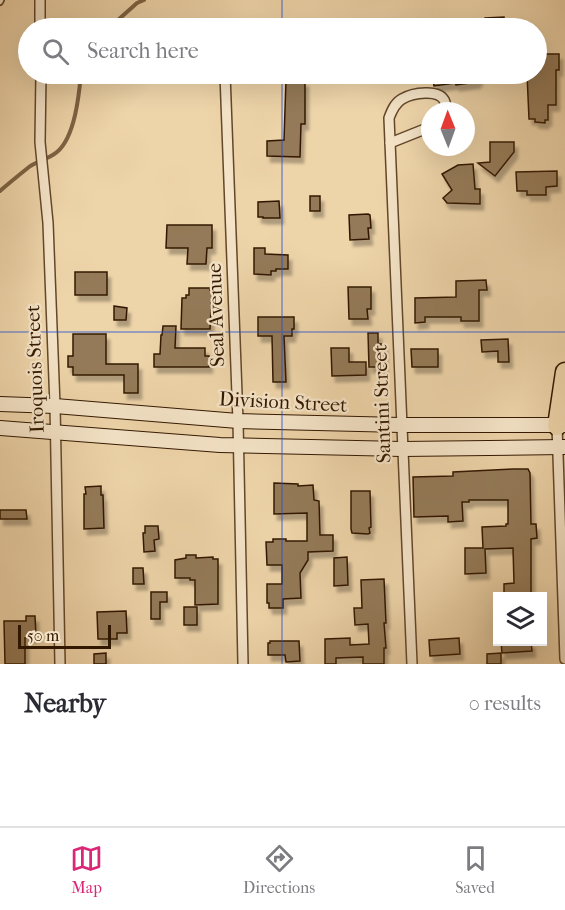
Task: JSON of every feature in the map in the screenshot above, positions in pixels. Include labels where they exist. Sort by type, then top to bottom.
[{"type":"highway","points":[[561,425],[565,372]]},
{"type":"main road","name":"Division Street","points":[[0,404],[55,406],[238,421],[401,425],[561,425]]},
{"type":"main road","points":[[0,428],[238,446],[402,449],[562,447]]},
{"type":"street","points":[[40,0],[40,18]]},
{"type":"street","name":"Iroquois Street","points":[[41,84],[40,142],[48,223],[55,406],[60,664]]},
{"type":"street","name":"Seal Avenue","points":[[225,84],[238,421],[243,664]]},
{"type":"street","name":"Santini Street","points":[[412,664],[389,118],[394,106],[402,99],[416,94],[440,95],[446,102]]},
{"type":"street","points":[[390,143],[421,131]]},
{"type":"street","points":[[561,425],[565,659]]},
{"type":"building","points":[[547,54],[559,54],[559,70],[556,70],[556,105],[548,105],[548,120],[545,120],[545,123],[529,119],[527,84],[547,84]]},
{"type":"building","points":[[286,84],[305,84],[305,124],[301,124],[300,157],[267,156],[267,141],[284,140]]},
{"type":"building","points":[[490,142],[514,142],[514,152],[495,176],[478,163],[490,162]]},
{"type":"building","points":[[473,164],[475,189],[480,189],[480,204],[447,203],[443,198],[452,190],[442,174],[458,165]]},
{"type":"building","points":[[557,171],[557,186],[546,187],[546,195],[527,195],[527,191],[517,191],[516,172]]},
{"type":"building","points":[[310,196],[320,196],[320,211],[310,211]]},
{"type":"building","points":[[279,201],[280,218],[258,217],[258,202]]},
{"type":"building","points":[[368,214],[371,228],[368,228],[369,239],[350,240],[349,215]]},
{"type":"building","points":[[167,225],[212,225],[212,248],[207,248],[206,264],[187,264],[188,248],[166,248]]},
{"type":"building","points":[[254,248],[265,248],[265,254],[288,255],[288,269],[276,269],[276,271],[271,271],[271,275],[254,274]]},
{"type":"building","points":[[75,272],[107,272],[107,295],[75,295]]},
{"type":"building","points":[[486,280],[487,290],[479,290],[479,321],[461,321],[461,317],[425,317],[425,322],[415,323],[415,298],[456,297],[456,281]]},
{"type":"building","points":[[348,287],[371,287],[371,309],[367,309],[368,319],[349,319]]},
{"type":"building","points":[[189,288],[210,288],[212,290],[210,329],[181,329],[182,298],[189,295]]},
{"type":"building","points":[[114,306],[127,308],[126,320],[114,320]]},
{"type":"building","points":[[258,317],[294,317],[292,336],[284,336],[286,382],[273,382],[272,336],[258,336]]},
{"type":"building","points":[[163,326],[176,326],[175,348],[205,348],[205,356],[209,356],[209,367],[154,367],[154,354],[160,354]]},
{"type":"building","points":[[368,333],[378,333],[378,344],[384,344],[384,367],[369,367]]},
{"type":"building","points":[[73,334],[106,334],[106,364],[138,364],[138,393],[124,393],[124,375],[73,375],[73,367],[68,367],[68,356],[73,356]]},
{"type":"building","points":[[508,339],[509,362],[498,362],[498,351],[482,352],[481,340]]},
{"type":"building","points":[[331,348],[349,348],[349,362],[366,362],[366,375],[332,376]]},
{"type":"building","points":[[411,349],[438,349],[438,367],[412,367]]},
{"type":"building","points":[[528,469],[531,524],[536,524],[537,538],[531,539],[531,592],[504,592],[504,584],[514,583],[513,548],[485,549],[486,573],[465,574],[465,548],[483,548],[482,527],[508,524],[508,500],[462,502],[463,521],[448,522],[448,516],[414,517],[413,477],[453,476],[453,472]]},
{"type":"building","points":[[274,483],[313,485],[314,500],[319,501],[320,535],[333,535],[333,551],[308,552],[308,560],[300,573],[301,598],[283,599],[283,608],[269,608],[269,603],[267,603],[267,584],[282,584],[282,565],[267,565],[266,542],[273,542],[273,539],[307,541],[307,513],[274,514]]},
{"type":"building","points":[[101,486],[104,528],[84,529],[85,487]]},
{"type":"building","points":[[351,491],[370,491],[371,527],[368,534],[352,533]]},
{"type":"building","points":[[0,510],[26,510],[27,519],[0,519]]},
{"type":"building","points":[[145,526],[158,526],[159,539],[154,540],[155,551],[144,552]]},
{"type":"building","points":[[186,555],[218,559],[218,604],[195,605],[195,580],[175,578],[175,560],[186,558]]},
{"type":"building","points":[[347,557],[348,585],[334,586],[334,558]]},
{"type":"building","points":[[133,568],[143,568],[144,584],[133,584]]},
{"type":"building","points":[[384,579],[386,648],[384,648],[384,664],[363,664],[363,657],[336,658],[336,664],[325,664],[325,639],[350,638],[350,645],[369,644],[368,624],[355,625],[354,608],[362,608],[361,580]]},
{"type":"building","points":[[151,592],[167,592],[167,602],[160,602],[160,619],[151,619]]},
{"type":"building","points":[[184,607],[197,607],[197,625],[184,625]]},
{"type":"building","points":[[126,611],[127,633],[117,633],[117,639],[98,639],[97,612]]},
{"type":"building","points":[[26,616],[35,616],[36,636],[25,638],[25,664],[5,664],[4,621],[26,621]]},
{"type":"building","points":[[459,638],[460,654],[430,656],[429,640]]},
{"type":"building","points":[[270,641],[299,641],[300,661],[286,662],[285,655],[268,655]]},
{"type":"building","points":[[501,646],[531,646],[532,651],[502,653]]},
{"type":"building","points":[[106,653],[106,664],[94,664],[94,654]]},
{"type":"building","points":[[501,653],[501,664],[487,664],[487,654]]},
{"type":"waterway","points":[[120,18],[137,3],[144,0]]},
{"type":"waterway","points":[[0,191],[29,167],[54,154],[63,145],[72,126],[80,84]]}]
